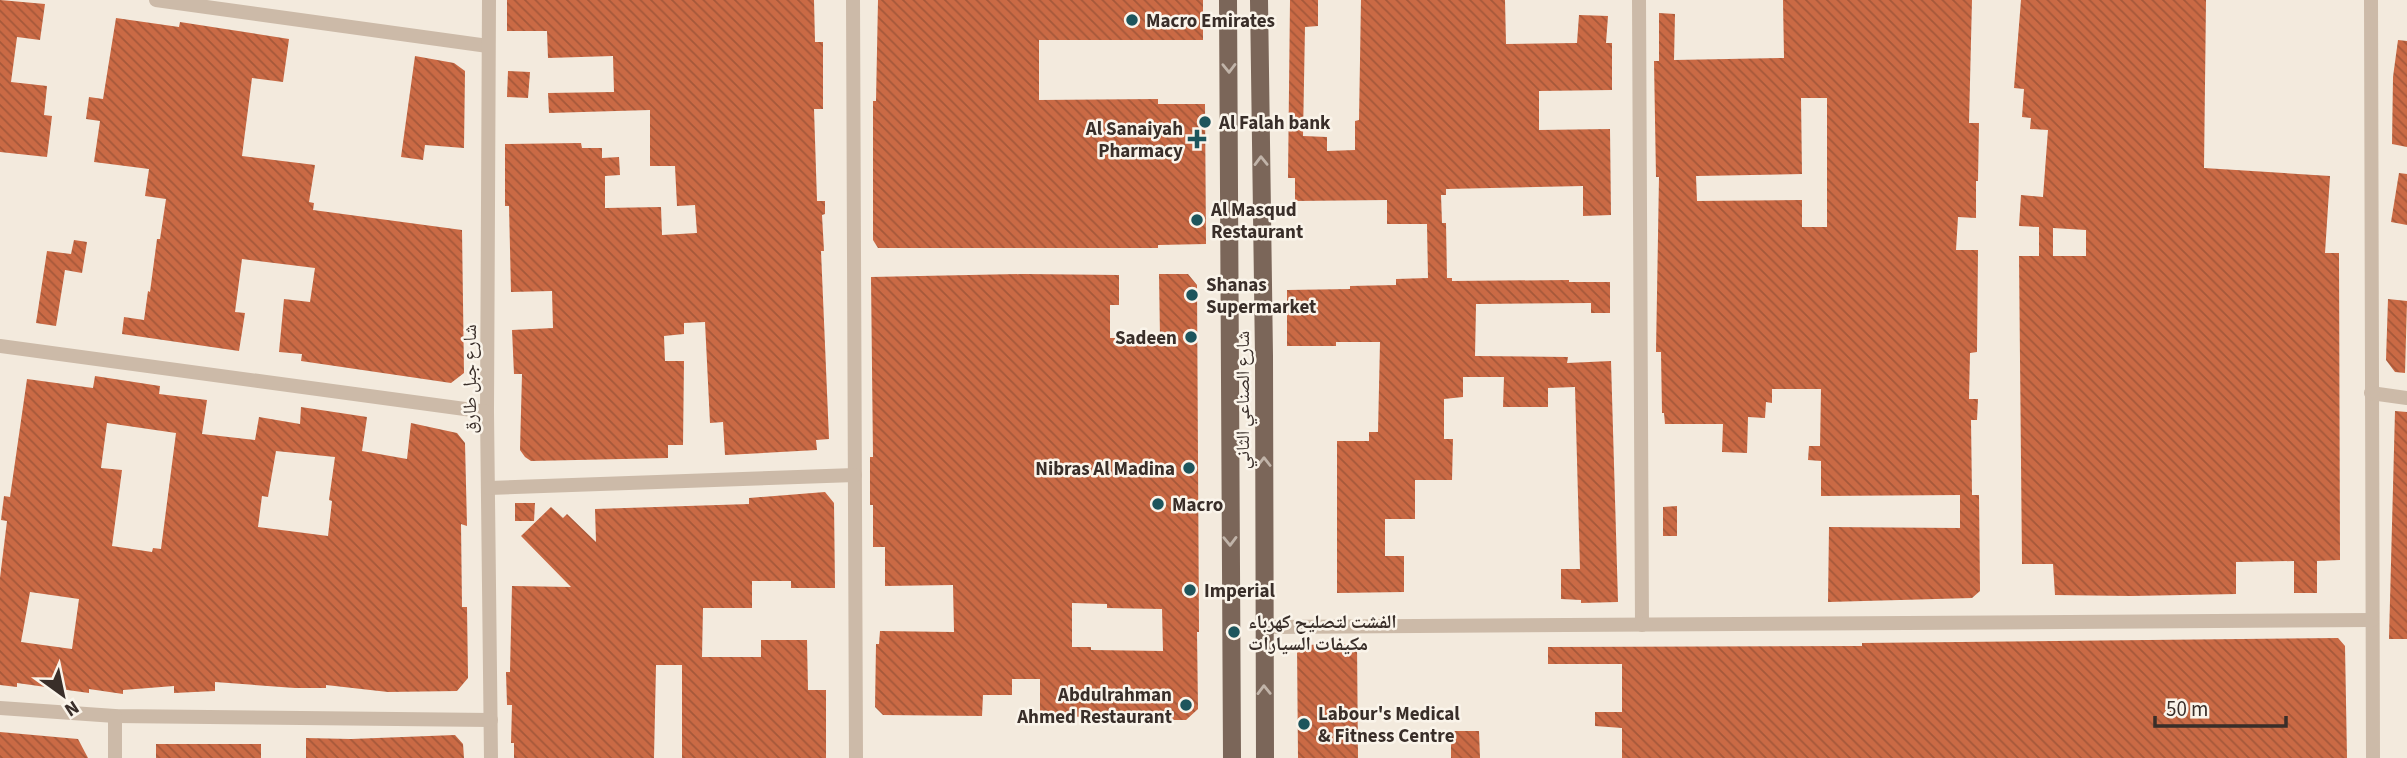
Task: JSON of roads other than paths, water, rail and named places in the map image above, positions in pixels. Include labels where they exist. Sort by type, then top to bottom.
[{"type":"main road","name":"شارع الصناعي الثاني","points":[[1228,0],[1232,758]]},
{"type":"main road","name":"شارع الصناعي الثاني","points":[[1259,0],[1264,356],[1265,758]]},
{"type":"street","points":[[156,0],[488,46]]},
{"type":"street","name":"شارع جبل طارق","points":[[489,0],[487,412],[491,758]]},
{"type":"street","points":[[853,0],[856,758]]},
{"type":"street","points":[[1639,0],[1642,625]]},
{"type":"street","points":[[2371,0],[2373,758]]},
{"type":"street","points":[[0,346],[487,412]]},
{"type":"street","points":[[2371,393],[2407,398]]},
{"type":"street","points":[[489,488],[855,475]]},
{"type":"street","points":[[1264,627],[2372,620]]},
{"type":"street","points":[[0,708],[115,716],[491,720]]},
{"type":"street","points":[[115,716],[115,758]]},
{"type":"place","name":"Macro Emirates","points":[[1132,20]]},
{"type":"place","name":"Al Falah bank","points":[[1205,122]]},
{"type":"place","name":"Al Sanaiyah Pharmacy","points":[[1197,139]]},
{"type":"place","name":"Al Masqud Restaurant","points":[[1197,220]]},
{"type":"place","name":"Shanas Supermarket","points":[[1192,295]]},
{"type":"place","name":"Sadeen","points":[[1191,337]]},
{"type":"place","name":"Nibras Al Madina","points":[[1189,468]]},
{"type":"place","name":"Macro","points":[[1158,504]]},
{"type":"place","name":"Imperial","points":[[1190,590]]},
{"type":"place","name":"الفشت لتصلیح کھرباء مکیفات السیارات","points":[[1234,632]]},
{"type":"place","name":"Abdulrahman Ahmed Restaurant","points":[[1186,705]]},
{"type":"place","name":"Labour's Medical & Fitness Centre","points":[[1304,724]]}]
